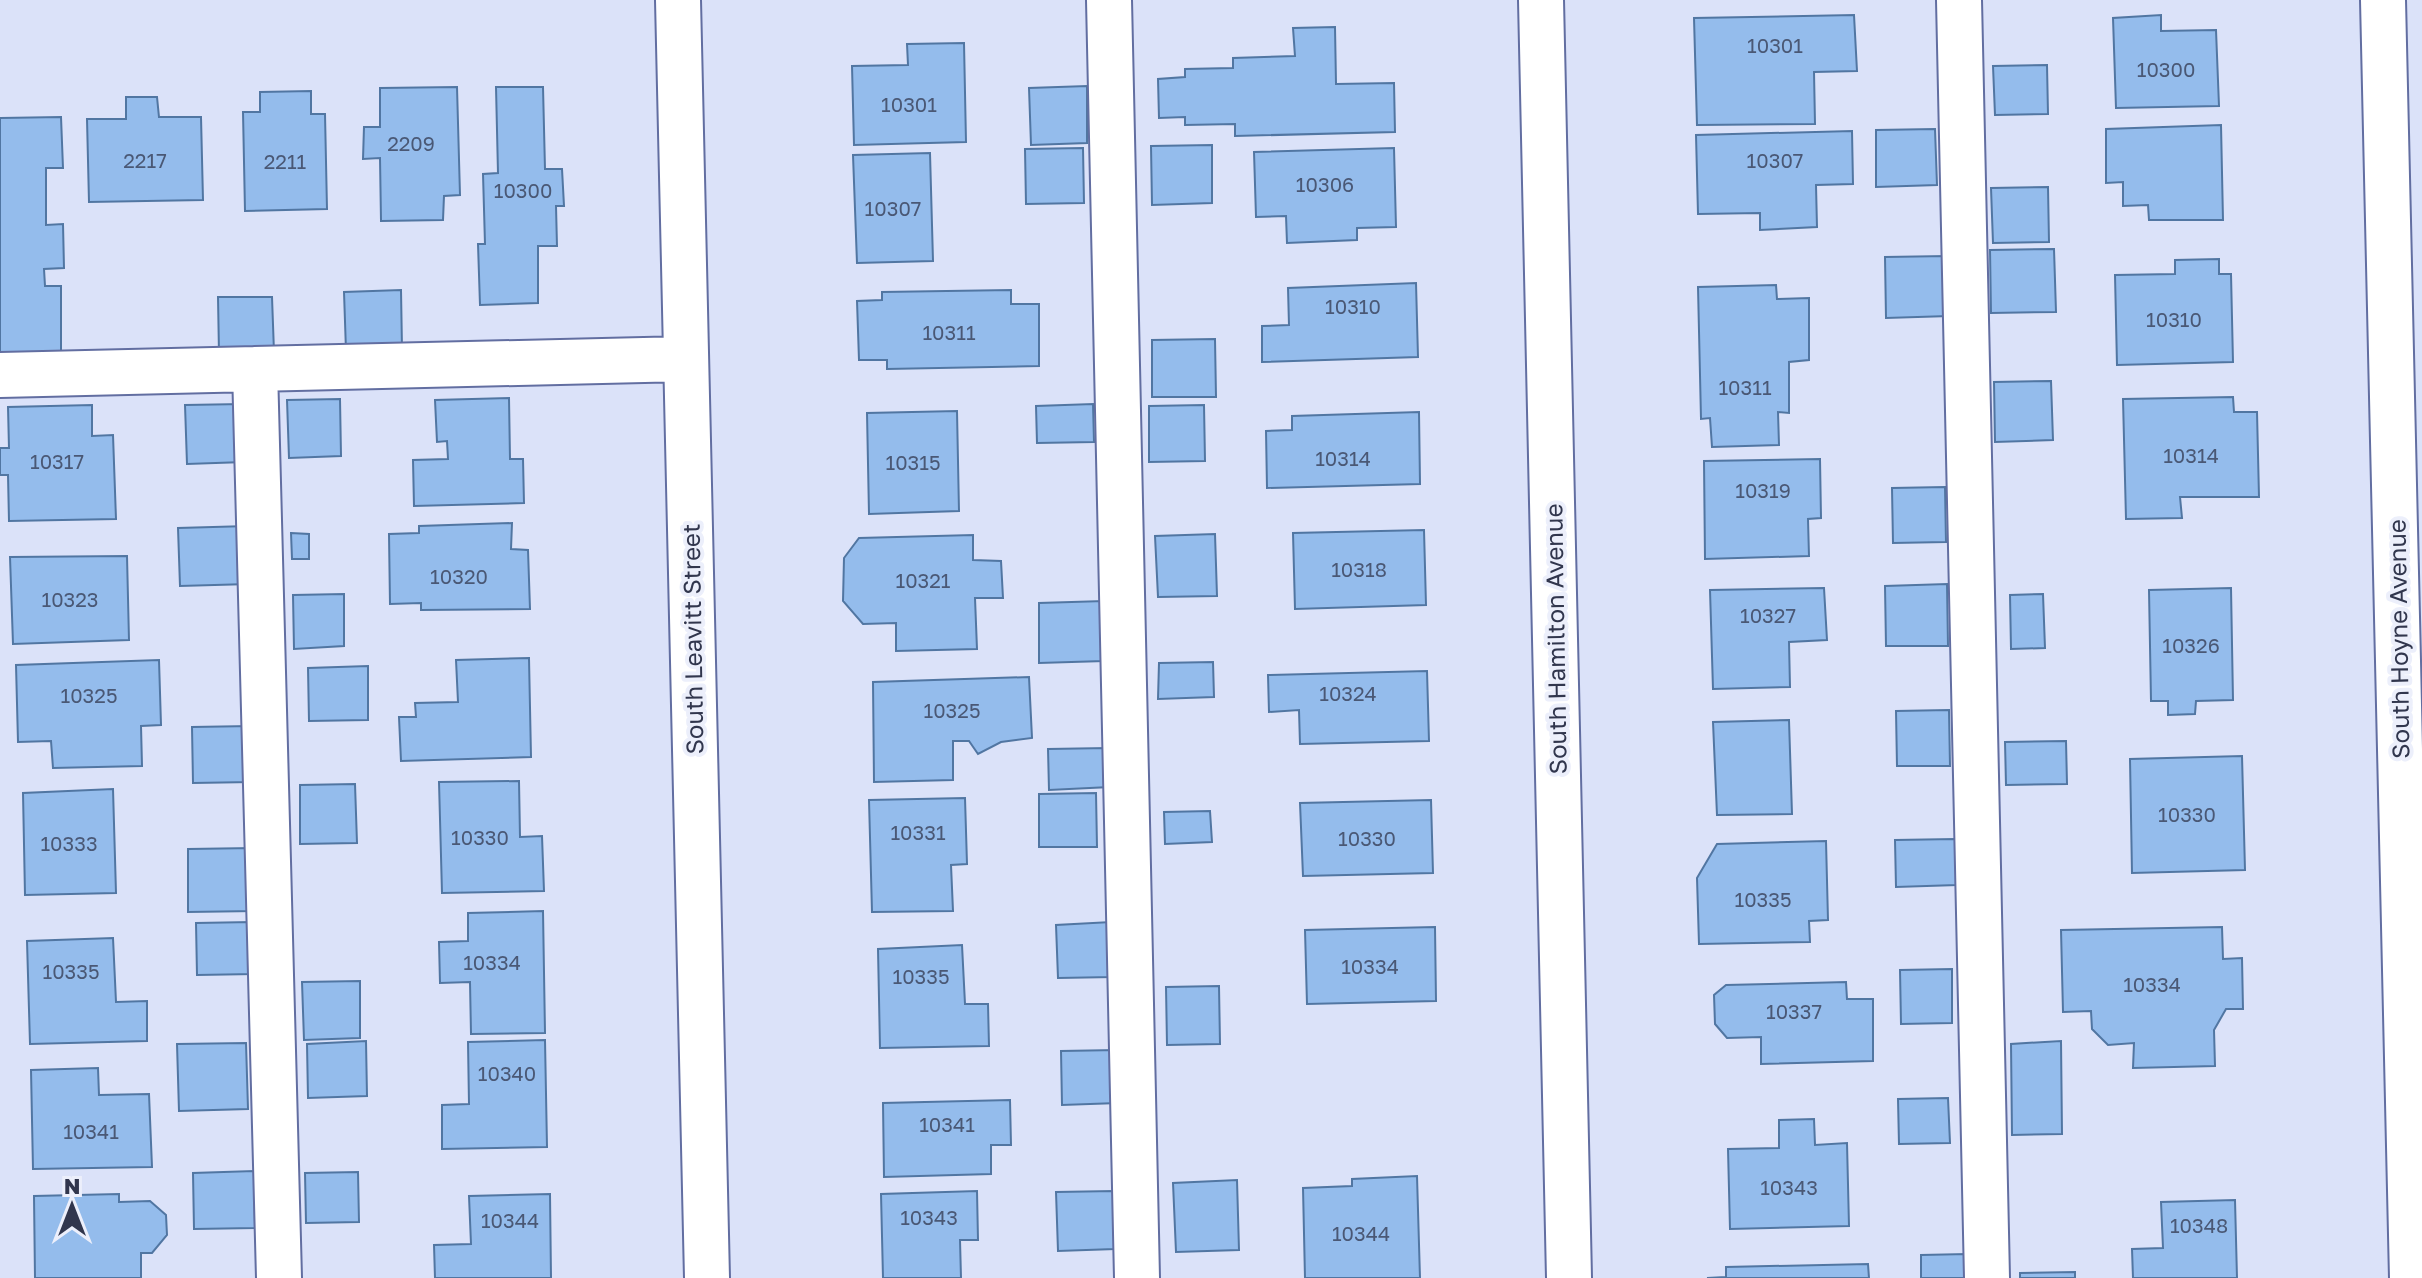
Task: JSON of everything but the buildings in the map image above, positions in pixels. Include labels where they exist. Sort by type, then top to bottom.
[{"type":"street","name":"South Leavitt Street","points":[[678,0],[707,1278]]},
{"type":"street","points":[[1109,0],[1137,1278]]},
{"type":"street","name":"South Hamilton Avenue","points":[[1541,0],[1569,1278]]},
{"type":"street","points":[[1959,0],[1987,1278]]},
{"type":"street","name":"South Hoyne Avenue","points":[[2383,0],[2412,1278]]},
{"type":"street","points":[[0,375],[686,359]]},
{"type":"street","points":[[255,369],[279,1278]]}]
